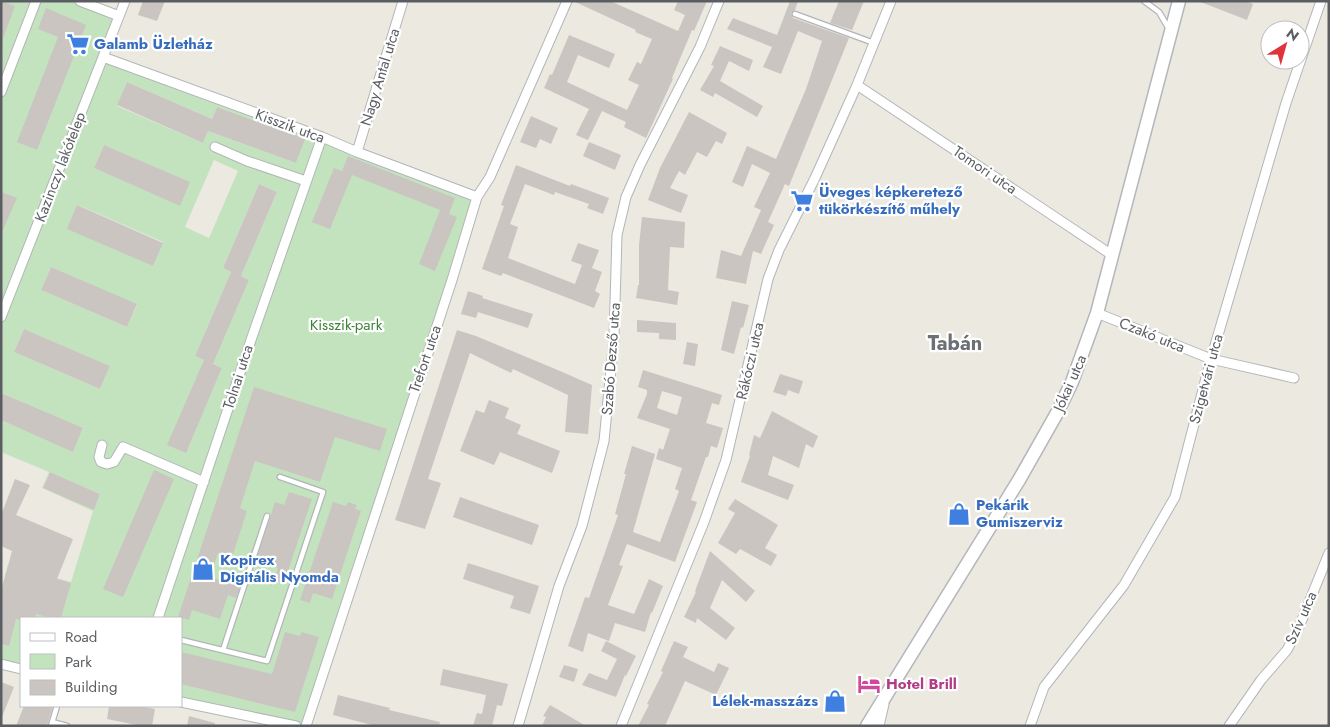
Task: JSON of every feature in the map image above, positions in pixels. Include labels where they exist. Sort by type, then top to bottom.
[{"type":"main road","name":"Jókai utca","points":[[867,726],[1050,426],[1072,382],[1097,313],[1179,1]]},
{"type":"street","points":[[1,92],[36,1]]},
{"type":"street","points":[[80,1],[119,16]]},
{"type":"street","name":"Kazinczy lakótelep","points":[[1,317],[126,1]]},
{"type":"street","name":"Nagy Antal utca","points":[[357,152],[403,1]]},
{"type":"street","name":"Trefort utca","points":[[306,726],[452,280],[477,196],[490,177],[567,1]]},
{"type":"street","name":"Szabó Dezső utca","points":[[518,726],[559,586],[582,526],[604,441],[614,338],[617,235],[626,197],[640,165],[700,47],[719,1]]},
{"type":"street","name":"Rákóczi utca","points":[[621,726],[704,522],[726,460],[768,279],[857,85],[891,1]]},
{"type":"street","name":"Szigetvári utca","points":[[1030,726],[1044,687],[1124,585],[1175,497],[1211,359],[1286,103],[1321,1]]},
{"type":"street","name":"Kisszik utca","points":[[103,57],[477,196]]},
{"type":"street","name":"Tomori utca","points":[[857,85],[1112,255]]},
{"type":"street","name":"Tolnai utca","points":[[158,617],[322,137]]},
{"type":"street","points":[[216,147],[306,181]]},
{"type":"street","name":"Czakó utca","points":[[1097,313],[1211,359],[1294,378]]},
{"type":"street","points":[[102,445],[99,457],[101,462],[107,464],[114,462],[123,446],[204,482]]},
{"type":"street","name":"Szív utca","points":[[1230,726],[1261,680],[1287,650],[1299,627],[1329,553]]},
{"type":"street","points":[[1,664],[20,668]]},
{"type":"street","points":[[879,726],[886,696]]},
{"type":"street","points":[[182,702],[296,726]]},
{"type":"lane","points":[[1144,1],[1159,12],[1171,32]]},
{"type":"lane","points":[[795,14],[874,44]]},
{"type":"lane","points":[[182,640],[267,661],[323,492],[280,477]]},
{"type":"lane","points":[[223,650],[267,516]]},
{"type":"lane","points":[[57,707],[51,724],[67,726]]},
{"type":"green space","points":[[1,1],[73,1],[116,18],[1,310]]},
{"type":"green space","points":[[106,61],[316,139],[247,335],[153,617],[35,617],[20,612],[18,619],[20,620],[20,664],[1,660],[1,590],[8,565],[71,582],[93,511],[42,488],[49,472],[1,452],[1,420],[73,451],[83,429],[1,393],[1,323]],"holes":[[[127,82],[212,119],[217,107],[304,139],[296,163],[208,131],[203,143],[117,106]],[[104,145],[189,182],[179,205],[94,168]],[[214,160],[238,171],[209,238],[185,227]],[[259,184],[277,192],[241,276],[249,280],[213,364],[222,368],[186,452],[204,360],[195,356],[231,272],[223,268]],[[78,205],[163,242],[153,266]],[[51,267],[137,305],[127,327],[41,290]],[[24,329],[110,366],[100,389],[14,352]],[[50,472],[100,494],[94,509],[43,488]]]},
{"type":"green space","name":"Kisszik-park","points":[[323,139],[474,197],[449,280],[303,725],[182,699],[182,617],[160,617]]},
{"type":"building","points":[[1,1],[15,6],[2,41],[1,41]]},
{"type":"building","points":[[143,1],[165,1],[157,21],[138,15]]},
{"type":"building","points":[[573,1],[610,1],[678,31],[685,15],[674,10],[678,1],[707,1],[694,31],[692,30],[673,79],[646,138],[624,127],[626,122],[602,111],[588,140],[576,135],[589,109],[544,88],[550,74],[552,75],[569,35],[615,54],[609,68],[578,55],[567,82],[627,110],[639,85],[628,80],[637,62],[641,64],[652,39]]},
{"type":"building","points":[[790,1],[798,1],[795,10],[791,13],[793,18],[849,38],[789,186],[785,184],[768,222],[774,225],[761,254],[753,251],[746,284],[716,278],[721,250],[741,256],[761,210],[754,207],[770,173],[752,164],[743,187],[732,182],[747,146],[776,159],[806,89],[822,41],[798,31],[781,74],[763,67],[772,47],[727,29],[733,18],[777,35]]},
{"type":"building","points":[[839,1],[864,1],[852,30],[830,23]]},
{"type":"building","points":[[1198,1],[1245,1],[1253,4],[1247,20]]},
{"type":"building","points":[[46,8],[86,25],[37,150],[17,142],[58,37],[38,29]]},
{"type":"building","points":[[720,46],[753,60],[749,71],[729,61],[720,81],[763,106],[757,117],[715,93],[713,97],[700,90],[714,66],[711,65]]},
{"type":"building","points":[[127,82],[212,119],[217,107],[305,139],[296,163],[208,131],[203,143],[117,105]]},
{"type":"building","points":[[689,112],[727,133],[722,144],[716,141],[707,157],[697,152],[685,175],[679,171],[670,188],[688,195],[681,213],[648,200],[660,168]]},
{"type":"building","points":[[531,116],[558,128],[551,144],[540,139],[536,148],[520,142]]},
{"type":"building","points":[[589,142],[621,155],[615,170],[583,156]]},
{"type":"building","points":[[104,145],[190,182],[180,206],[94,168]]},
{"type":"building","points":[[348,156],[455,198],[449,214],[457,217],[435,271],[419,264],[440,210],[352,175],[330,229],[312,222],[334,168],[342,171]]},
{"type":"building","points":[[516,165],[570,186],[571,184],[609,198],[603,214],[587,208],[589,204],[555,192],[554,195],[525,184],[510,224],[518,227],[508,258],[575,284],[582,265],[571,261],[578,243],[599,250],[592,268],[602,272],[595,291],[600,294],[594,308],[503,273],[501,276],[482,269],[504,206],[501,205]]},
{"type":"building","points":[[259,184],[277,192],[241,276],[249,280],[213,364],[222,368],[186,453],[167,445],[204,360],[195,356],[231,272],[223,268]]},
{"type":"building","points":[[1,192],[17,198],[1,234]]},
{"type":"building","points":[[77,205],[163,243],[153,266],[67,229]]},
{"type":"building","points":[[642,217],[685,222],[684,248],[670,247],[668,290],[679,292],[677,305],[636,298],[639,285],[639,245]]},
{"type":"building","points":[[51,267],[137,304],[127,327],[41,290]]},
{"type":"building","points":[[468,291],[483,296],[482,298],[533,314],[528,328],[478,312],[476,318],[461,314]]},
{"type":"building","points":[[732,301],[749,305],[734,354],[721,350]]},
{"type":"building","points":[[637,320],[676,323],[676,340],[659,339],[659,333],[637,332]]},
{"type":"building","points":[[24,329],[110,366],[100,389],[14,352]]},
{"type":"building","points":[[457,330],[476,336],[592,385],[588,434],[565,432],[568,395],[513,369],[511,373],[470,353],[428,479],[441,483],[425,529],[395,520]]},
{"type":"building","points":[[687,342],[698,344],[695,366],[683,364]]},
{"type":"building","points":[[643,370],[722,395],[719,405],[712,403],[706,423],[723,428],[717,448],[711,446],[708,457],[706,457],[691,500],[697,502],[675,562],[627,544],[619,565],[623,566],[608,605],[634,614],[649,579],[663,586],[651,612],[645,632],[615,623],[609,641],[588,633],[583,652],[568,646],[585,597],[589,598],[618,515],[615,514],[632,446],[655,454],[633,532],[660,542],[679,491],[675,489],[682,468],[656,459],[659,448],[663,450],[670,429],[637,418],[647,394],[647,390],[638,387]],"holes":[[[662,391],[682,397],[677,415],[657,408]]]},
{"type":"building","points":[[780,374],[803,381],[799,394],[788,390],[786,396],[773,392]]},
{"type":"building","points":[[254,387],[387,429],[380,451],[335,437],[320,482],[255,461],[240,508],[247,511],[232,557],[218,553],[210,577],[240,587],[236,598],[228,595],[220,619],[192,610],[189,620],[178,617]]},
{"type":"building","points":[[1,393],[83,428],[73,452],[1,420]]},
{"type":"building","points":[[489,400],[509,408],[505,418],[521,425],[517,434],[560,451],[552,473],[500,452],[494,465],[460,451],[476,410],[484,413]]},
{"type":"building","points":[[772,411],[818,436],[813,448],[806,444],[799,468],[773,456],[768,475],[794,485],[788,500],[741,482],[750,456],[754,435],[760,438]]},
{"type":"building","points":[[154,470],[174,479],[123,597],[103,589]]},
{"type":"building","points":[[50,472],[100,494],[94,510],[43,488]]},
{"type":"building","points":[[15,479],[30,485],[16,515],[73,539],[57,579],[71,583],[61,617],[47,617],[36,614],[35,617],[20,617],[20,620],[16,619],[9,646],[1,644],[1,591],[12,551],[1,546],[1,515]]},
{"type":"building","points":[[289,492],[312,499],[284,583],[274,580],[278,568],[265,564],[267,558],[258,555],[275,502],[284,505]]},
{"type":"building","points":[[460,497],[539,525],[532,545],[453,517]]},
{"type":"building","points":[[735,499],[778,525],[765,548],[777,555],[771,566],[740,549],[736,554],[718,543],[735,513],[728,509]]},
{"type":"building","points":[[333,502],[346,506],[348,502],[357,505],[355,509],[361,511],[332,599],[313,593],[310,603],[300,600]]},
{"type":"building","points":[[710,551],[755,591],[746,602],[722,580],[710,608],[735,628],[726,640],[697,618],[696,623],[684,617],[696,592]]},
{"type":"building","points":[[468,563],[539,586],[530,614],[510,608],[514,596],[463,579]]},
{"type":"building","points":[[285,632],[300,636],[302,632],[319,637],[295,712],[182,684],[182,652],[272,674]]},
{"type":"building","points":[[606,641],[636,656],[625,675],[616,697],[582,685],[589,673],[607,680],[617,659],[601,651]]},
{"type":"building","points":[[674,641],[688,647],[683,657],[714,672],[718,663],[729,668],[716,695],[685,681],[665,726],[638,726],[663,672],[661,671]]},
{"type":"building","points":[[564,665],[578,669],[574,682],[559,677]]},
{"type":"building","points":[[443,669],[508,684],[502,706],[497,705],[492,726],[473,726],[477,713],[482,714],[486,695],[440,685]]},
{"type":"building","points":[[1,682],[14,687],[2,717],[1,717]]},
{"type":"building","points":[[338,695],[440,722],[439,726],[376,726],[333,715]]},
{"type":"building","points":[[550,705],[586,726],[542,726],[546,717],[543,716]]},
{"type":"building","points":[[24,707],[53,707],[47,726],[16,726]]},
{"type":"building","points":[[109,707],[145,707],[155,709],[152,726],[142,726],[107,719]]},
{"type":"building","points":[[189,716],[215,723],[215,726],[187,726]]},
{"type":"place","name":"Galamb Üzletház","points":[[78,44]]},
{"type":"place","name":"Üveges képkeretező tükörkészítő műhely","points":[[802,201]]},
{"type":"place","name":"Pekárik Gumiszerviz","points":[[959,514]]},
{"type":"place","name":"Kopirex Digitális Nyomda","points":[[203,569]]},
{"type":"place","name":"Hotel Brill","points":[[869,684]]},
{"type":"place","name":"Lélek-masszázs","points":[[835,701]]},
{"type":"district","name":"Tabán","points":[[955,343]]}]
